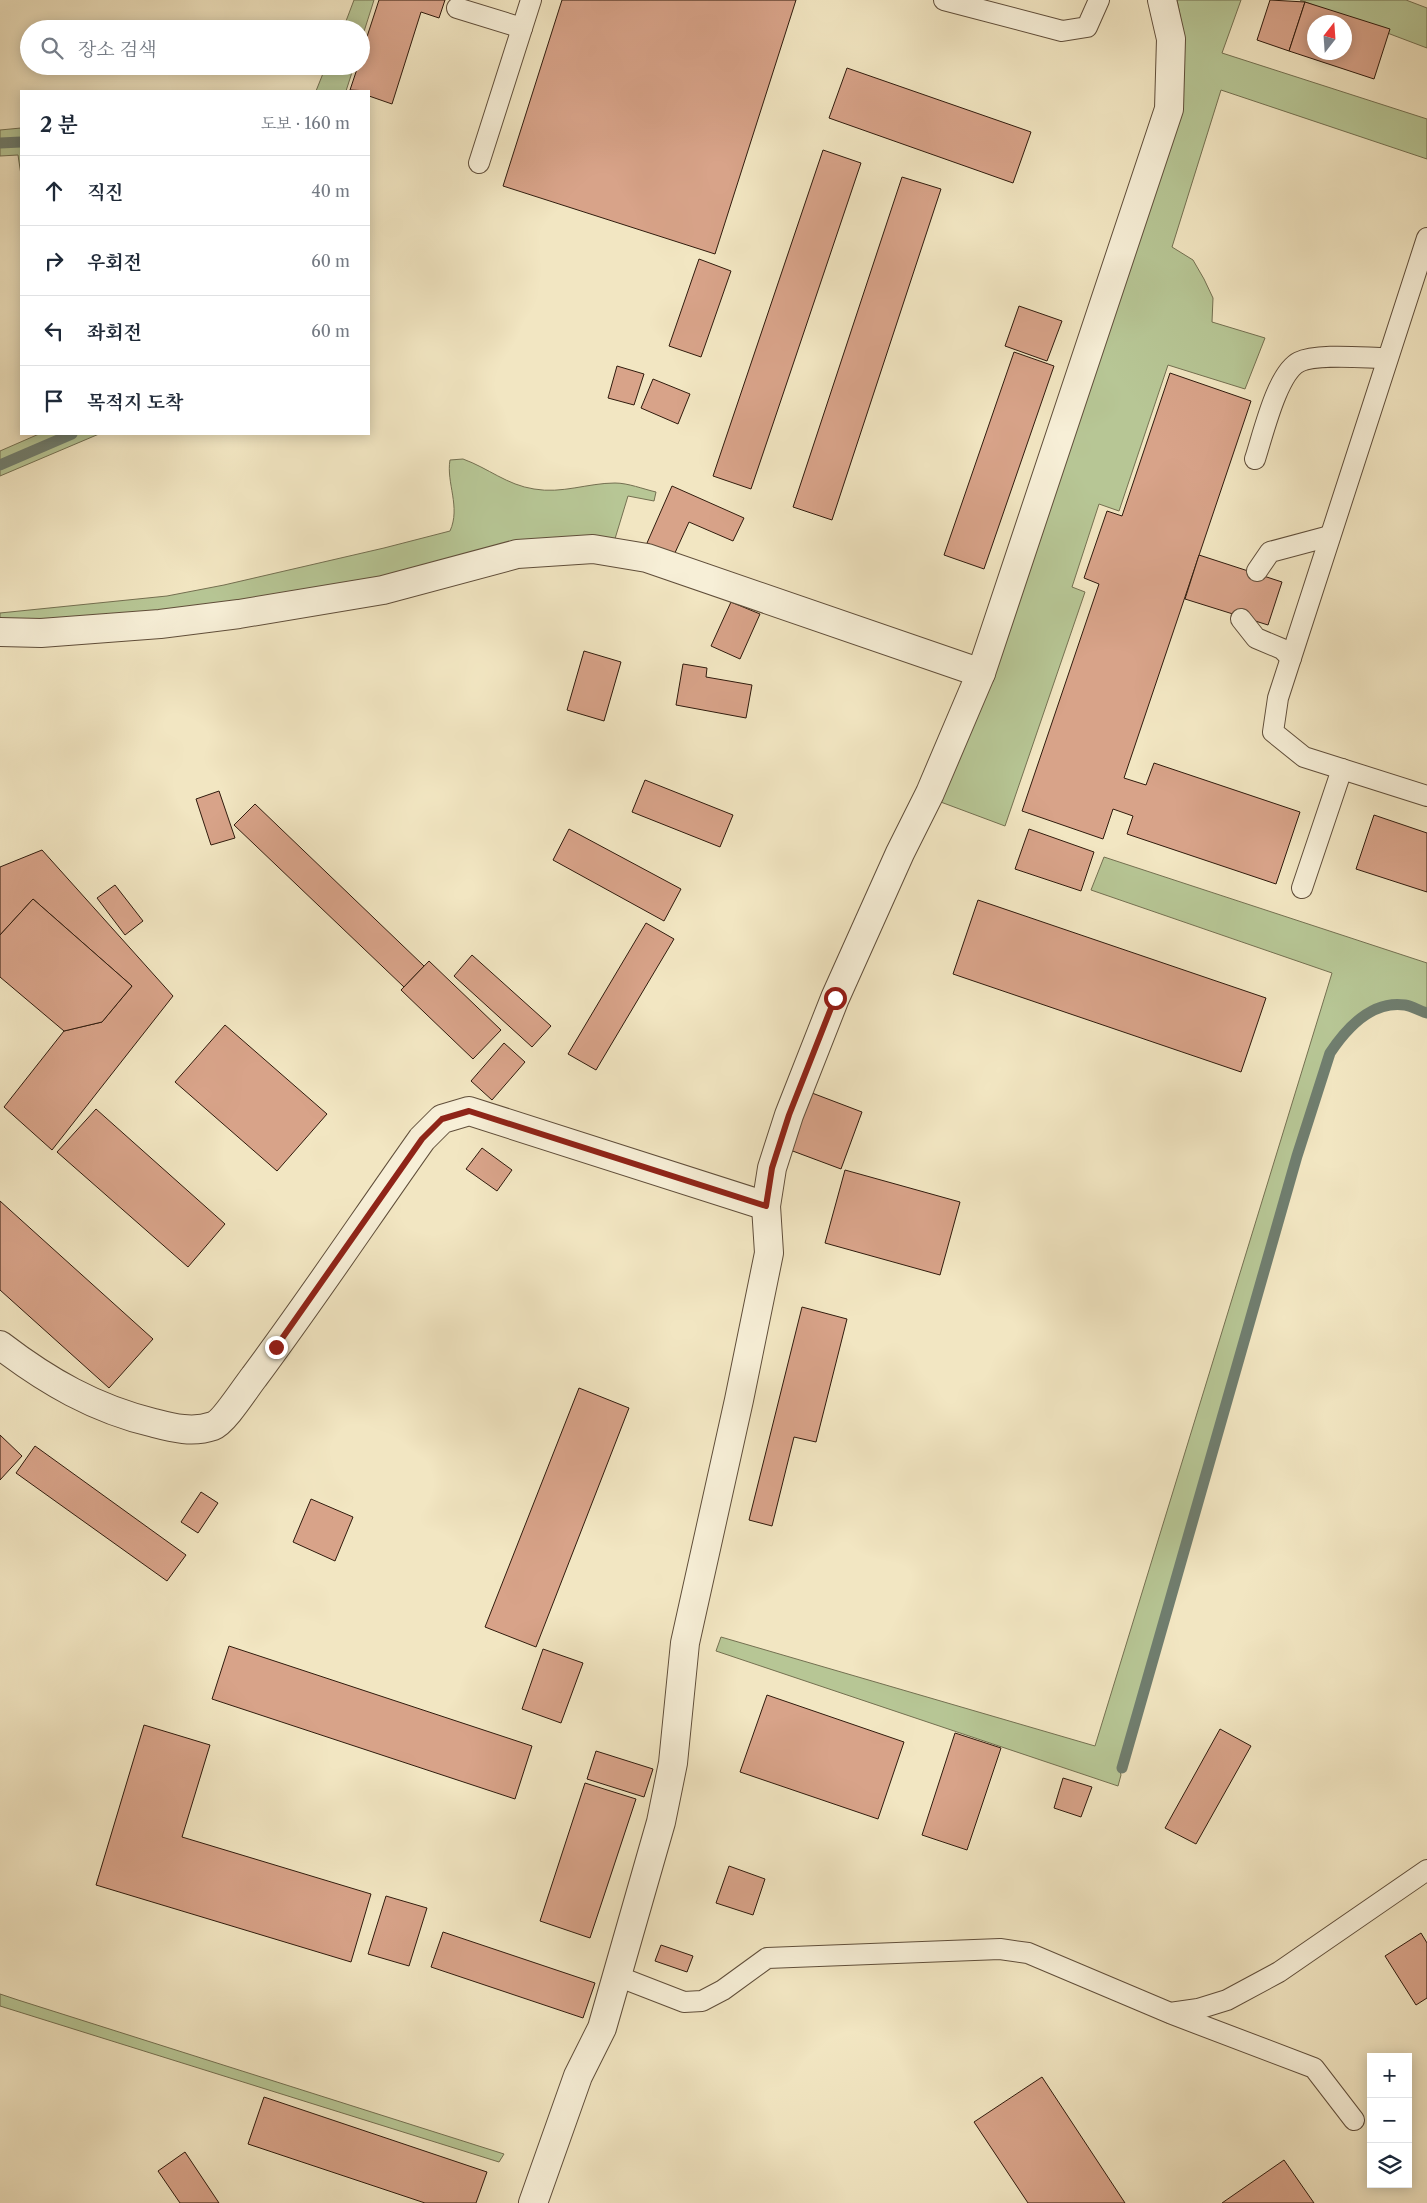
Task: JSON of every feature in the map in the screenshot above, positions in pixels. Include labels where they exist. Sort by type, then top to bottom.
[{"type":"street","points":[[539,2199],[578,2076],[602,2028],[661,1822],[673,1763],[685,1643],[739,1400],[769,1252],[766,1206],[772,1168],[789,1115],[835,998],[900,853],[930,793],[981,673],[1169,109],[1171,39],[1162,0]]},
{"type":"street","points":[[0,632],[41,633],[160,624],[239,614],[383,590],[517,554],[592,549],[647,558],[981,673]]},
{"type":"street","points":[[0,1345],[62,1388],[124,1416],[192,1430],[215,1425],[234,1404],[276,1347],[422,1139],[442,1119],[469,1111],[766,1206]]},
{"type":"lane","points":[[479,163],[531,0]]},
{"type":"lane","points":[[944,0],[1062,31],[1087,27],[1099,0]]},
{"type":"lane","points":[[457,8],[522,28]]},
{"type":"lane","points":[[1427,238],[1278,698],[1273,732],[1304,757],[1427,796]]},
{"type":"lane","points":[[1255,459],[1280,387],[1288,372],[1298,362],[1311,358],[1333,357],[1387,358]]},
{"type":"lane","points":[[1257,571],[1270,552],[1330,536]]},
{"type":"lane","points":[[1241,620],[1256,638],[1282,649],[1291,658]]},
{"type":"lane","points":[[1302,888],[1342,769]]},
{"type":"lane","points":[[1170,2013],[1198,2009],[1228,2000],[1279,1972],[1427,1870]]},
{"type":"lane","points":[[617,1976],[684,2002],[702,2001],[723,1990],[767,1958],[1000,1948],[1037,1956],[1170,2013],[1314,2068],[1354,2120]]},
{"type":"green space","points":[[354,0],[374,0],[368,20],[346,20]]},
{"type":"green space","points":[[1177,0],[1241,0],[1222,53],[1427,119],[1427,159],[1221,90],[1172,247],[1193,260],[1204,279],[1213,298],[1212,322],[1265,338],[1245,389],[1168,365],[1119,511],[1099,504],[1072,587],[1085,592],[1005,826],[938,801],[1178,110],[1184,71],[1183,31]]},
{"type":"green space","points":[[1300,0],[1406,0],[1427,8],[1427,48],[1352,20],[1352,15],[1340,15]]},
{"type":"green space","points":[[322,75],[351,75],[346,90],[316,90]]},
{"type":"green space","points":[[20,128],[20,138],[0,140],[0,130]]},
{"type":"green space","points":[[20,145],[20,168],[18,155],[0,156],[0,146]]},
{"type":"green space","points":[[37,435],[60,435],[0,462],[0,451]]},
{"type":"green space","points":[[74,435],[97,435],[0,476],[0,468]]},
{"type":"green space","points":[[463,459],[515,484],[534,489],[555,490],[620,483],[656,492],[654,501],[628,496],[614,542],[504,551],[285,598],[121,619],[0,620],[0,613],[167,596],[224,585],[450,531],[453,522],[454,504],[449,469],[450,460]]},
{"type":"green space","points":[[1104,857],[1427,963],[1427,1010],[1405,1002],[1381,1004],[1370,1009],[1351,1024],[1327,1053],[1295,1155],[1119,1768],[1121,1775],[1118,1786],[716,1651],[721,1637],[1095,1746],[1332,973],[1091,890]]},
{"type":"green space","points":[[0,1994],[504,2154],[499,2162],[0,2006]]},
{"type":"building","points":[[379,0],[445,0],[439,18],[421,12],[392,104],[370,96],[370,90],[350,90],[355,75],[370,75],[370,28]]},
{"type":"building","points":[[562,0],[796,0],[715,254],[503,186]]},
{"type":"building","points":[[1270,0],[1305,2],[1289,51],[1257,40]]},
{"type":"building","points":[[1305,2],[1346,15],[1307,15],[1307,57],[1289,51]]},
{"type":"building","points":[[1352,17],[1390,29],[1374,79],[1316,60],[1352,60]]},
{"type":"building","points":[[847,68],[1031,132],[1013,183],[829,118]]},
{"type":"building","points":[[823,150],[861,163],[751,489],[713,476]]},
{"type":"building","points":[[902,177],[941,189],[832,520],[793,507]]},
{"type":"building","points":[[699,259],[731,271],[701,357],[669,346]]},
{"type":"building","points":[[1019,306],[1062,321],[1047,361],[1005,346]]},
{"type":"building","points":[[1014,352],[1054,366],[984,569],[944,555]]},
{"type":"building","points":[[617,366],[644,374],[634,405],[608,398]]},
{"type":"building","points":[[1170,373],[1251,401],[1124,778],[1146,785],[1154,763],[1300,812],[1276,884],[1127,834],[1133,816],[1113,809],[1103,839],[1022,811],[1099,584],[1084,578],[1107,511],[1122,516]]},
{"type":"building","points":[[653,379],[690,394],[678,424],[641,408]]},
{"type":"building","points":[[672,486],[744,518],[733,541],[689,522],[674,555],[647,543]]},
{"type":"building","points":[[1199,555],[1282,582],[1268,625],[1185,599]]},
{"type":"building","points":[[731,602],[760,614],[740,659],[711,646]]},
{"type":"building","points":[[584,651],[621,662],[604,721],[567,710]]},
{"type":"building","points":[[683,664],[707,668],[706,677],[752,685],[746,718],[676,705]]},
{"type":"building","points":[[645,780],[733,815],[720,847],[632,812]]},
{"type":"building","points":[[219,791],[235,838],[211,845],[196,799]]},
{"type":"building","points":[[255,804],[424,966],[404,987],[234,825]]},
{"type":"building","points":[[1374,815],[1427,833],[1427,892],[1356,869]]},
{"type":"building","points":[[569,829],[681,889],[664,921],[553,860]]},
{"type":"building","points":[[1029,829],[1094,852],[1081,891],[1015,869]]},
{"type":"building","points":[[42,850],[173,996],[52,1150],[4,1107],[64,1031],[102,1022],[132,986],[33,899],[0,935],[0,867]]},
{"type":"building","points":[[115,885],[143,921],[125,935],[97,898]]},
{"type":"building","points":[[33,899],[132,986],[102,1022],[64,1031],[0,977],[0,935]]},
{"type":"building","points":[[978,900],[1266,998],[1241,1072],[953,974]]},
{"type":"building","points":[[646,923],[674,939],[596,1070],[568,1054]]},
{"type":"building","points":[[472,955],[551,1026],[532,1047],[454,976]]},
{"type":"building","points":[[429,961],[501,1030],[473,1059],[401,990]]},
{"type":"building","points":[[225,1025],[327,1114],[277,1171],[175,1082]]},
{"type":"building","points":[[504,1043],[525,1062],[492,1100],[471,1081]]},
{"type":"building","points":[[812,1093],[862,1112],[841,1169],[790,1150]]},
{"type":"building","points":[[96,1109],[225,1224],[188,1267],[57,1152]]},
{"type":"building","points":[[482,1148],[512,1170],[497,1191],[466,1169]]},
{"type":"building","points":[[845,1170],[960,1202],[940,1275],[825,1243]]},
{"type":"building","points":[[0,1201],[153,1339],[109,1388],[0,1290]]},
{"type":"building","points":[[802,1307],[847,1319],[816,1442],[794,1437],[772,1526],[749,1520]]},
{"type":"building","points":[[579,1388],[629,1408],[536,1647],[485,1627]]},
{"type":"building","points":[[0,1435],[22,1456],[0,1480]]},
{"type":"building","points":[[35,1446],[186,1555],[167,1581],[16,1473]]},
{"type":"building","points":[[201,1492],[218,1503],[198,1533],[181,1522]]},
{"type":"building","points":[[311,1499],[353,1517],[335,1561],[293,1542]]},
{"type":"building","points":[[229,1646],[532,1746],[515,1799],[212,1699]]},
{"type":"building","points":[[543,1649],[583,1663],[561,1723],[522,1709]]},
{"type":"building","points":[[767,1695],[904,1742],[878,1819],[740,1772]]},
{"type":"building","points":[[144,1725],[210,1745],[182,1837],[371,1894],[351,1962],[96,1885]]},
{"type":"building","points":[[1220,1729],[1251,1746],[1196,1844],[1165,1828]]},
{"type":"building","points":[[955,1733],[1001,1748],[967,1850],[922,1835]]},
{"type":"building","points":[[596,1751],[653,1769],[644,1797],[587,1779]]},
{"type":"building","points":[[1063,1778],[1092,1787],[1081,1817],[1054,1808]]},
{"type":"building","points":[[585,1783],[636,1799],[590,1938],[540,1921]]},
{"type":"building","points":[[729,1866],[765,1879],[753,1915],[716,1903]]},
{"type":"building","points":[[386,1896],[427,1908],[409,1966],[368,1954]]},
{"type":"building","points":[[443,1932],[595,1983],[583,2018],[431,1967]]},
{"type":"building","points":[[1421,1933],[1427,1943],[1427,1998],[1416,2005],[1385,1956]]},
{"type":"building","points":[[661,1945],[693,1956],[687,1972],[655,1961]]},
{"type":"building","points":[[1042,2077],[1125,2203],[1028,2203],[974,2122]]},
{"type":"building","points":[[264,2097],[487,2172],[476,2203],[425,2203],[248,2144]]},
{"type":"building","points":[[185,2152],[219,2203],[180,2203],[158,2171]]},
{"type":"building","points":[[1284,2160],[1314,2203],[1222,2203]]},
{"type":"waterway","points":[[0,143],[20,142]]},
{"type":"waterway","points":[[0,465],[70,435]]},
{"type":"waterway","points":[[1122,1768],[1297,1156],[1330,1053],[1361,1018],[1382,1007],[1405,1005],[1427,1013]]},
{"type":"route","points":[[276,1347],[422,1139],[442,1119],[469,1111],[766,1206],[772,1168],[789,1115],[835,998]]}]
